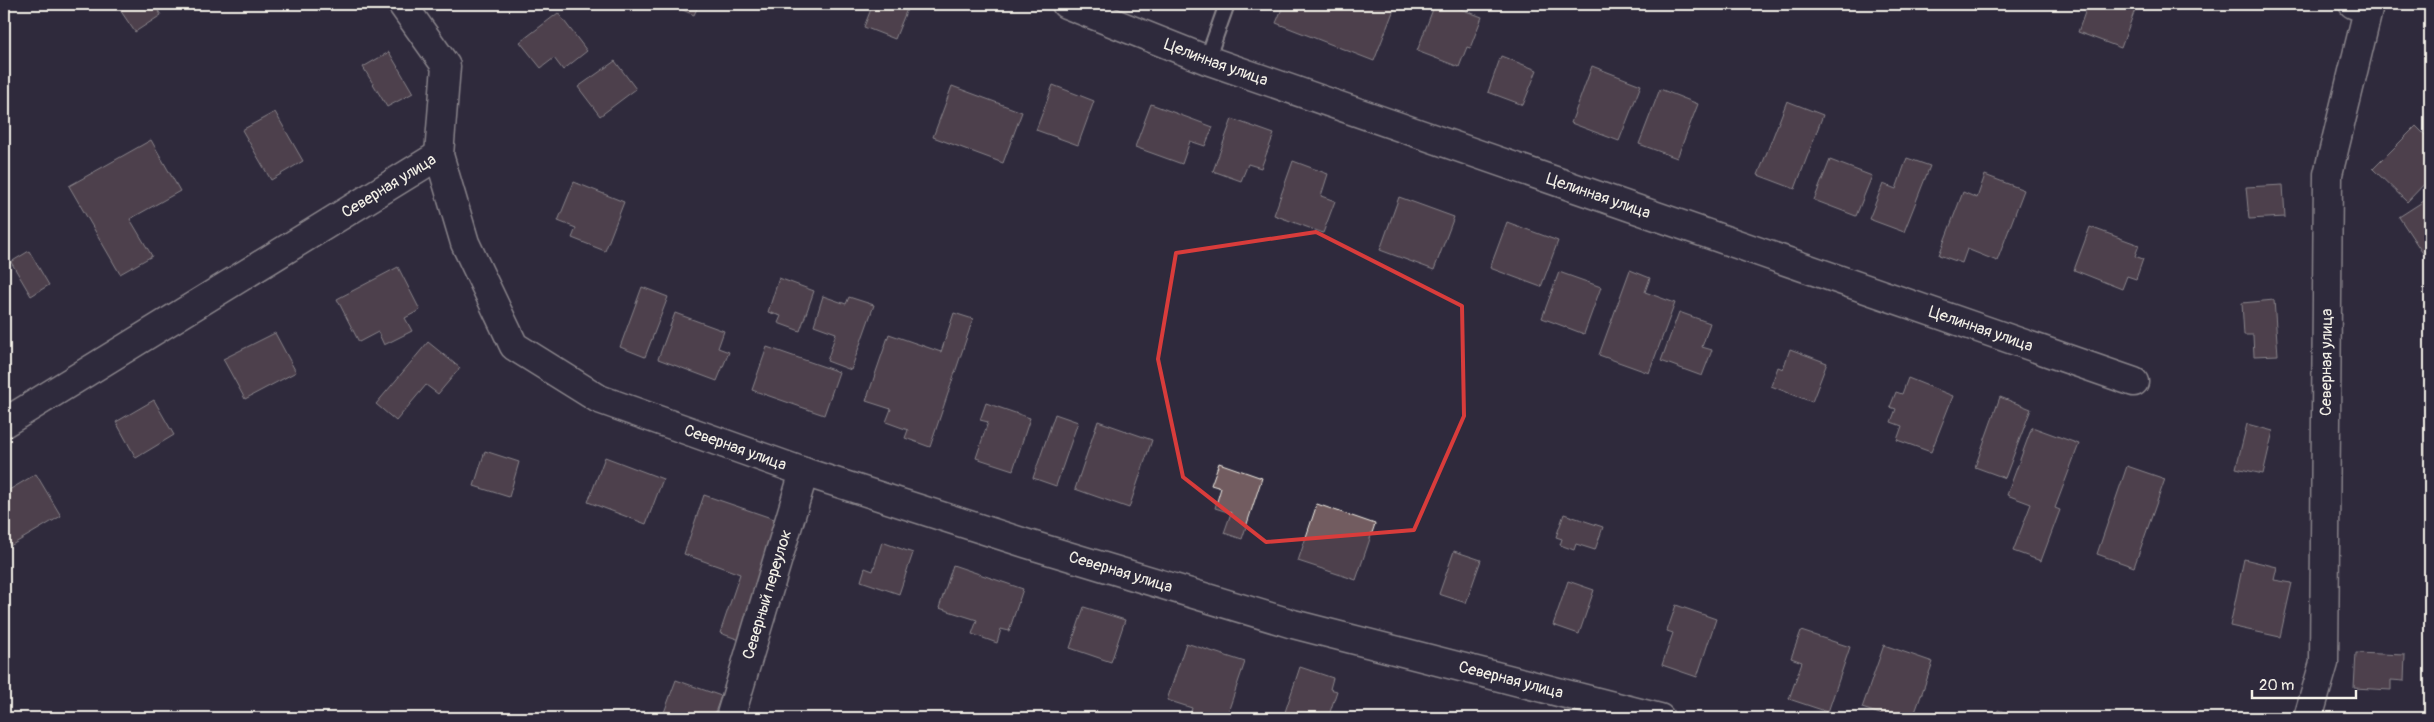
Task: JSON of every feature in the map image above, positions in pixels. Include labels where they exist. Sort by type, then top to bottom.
[{"type":"street","points":[[402,4],[446,66],[439,155]]},
{"type":"street","name":"Целинная улица","points":[[1066,4],[1208,60],[2134,382]]},
{"type":"street","name":"Северная улица","points":[[2308,718],[2324,663],[2328,174],[2361,7]]},
{"type":"street","name":"Северная улица","points":[[4,423],[439,155],[465,243],[514,346],[600,399],[804,472],[1018,541],[1292,624],[1660,718]]},
{"type":"street","name":"Северный переулок","points":[[730,718],[804,472]]},
{"type":"lane","points":[[1208,60],[1227,4]]},
{"type":"highlighted area","points":[[1316,232],[1462,306],[1464,416],[1414,530],[1266,542],[1183,477],[1158,359],[1176,253]]},
{"type":"building","points":[[116,4],[154,4],[161,15],[135,32]]},
{"type":"building","points":[[669,4],[699,4],[694,15]]},
{"type":"building","points":[[873,4],[909,4],[895,39],[864,27]]},
{"type":"building","points":[[1284,4],[1396,4],[1374,61],[1276,23]]},
{"type":"building","points":[[1435,4],[1447,4],[1482,17],[1470,48],[1467,47],[1459,67],[1417,51]]},
{"type":"building","points":[[2088,4],[2137,4],[2121,48],[2078,32]]},
{"type":"building","points":[[558,13],[587,51],[563,70],[554,58],[541,68],[520,42]]},
{"type":"building","points":[[389,52],[413,93],[387,107],[363,67]]},
{"type":"building","points":[[1501,56],[1537,70],[1523,105],[1488,92]]},
{"type":"building","points":[[615,61],[636,89],[600,116],[578,87]]},
{"type":"building","points":[[1592,66],[1641,85],[1619,141],[1571,123]]},
{"type":"building","points":[[1053,85],[1094,101],[1078,145],[1036,130]]},
{"type":"building","points":[[952,86],[1022,112],[1003,163],[933,137]]},
{"type":"building","points":[[1660,89],[1698,104],[1677,158],[1639,144]]},
{"type":"building","points":[[1787,101],[1823,115],[1795,189],[1758,175]]},
{"type":"building","points":[[1151,104],[1213,127],[1205,146],[1190,141],[1182,164],[1135,147]]},
{"type":"building","points":[[275,112],[303,161],[271,180],[242,130]]},
{"type":"building","points":[[1232,119],[1274,134],[1261,168],[1248,164],[1241,181],[1213,171]]},
{"type":"building","points":[[2416,126],[2430,140],[2430,178],[2407,202],[2373,169]]},
{"type":"building","points":[[151,140],[180,191],[130,219],[152,256],[120,274],[69,186]]},
{"type":"building","points":[[1907,158],[1930,166],[1904,232],[1869,219],[1883,184],[1896,189]]},
{"type":"building","points":[[1830,160],[1872,176],[1856,216],[1814,200]]},
{"type":"building","points":[[1293,161],[1328,174],[1321,196],[1335,201],[1323,233],[1274,215]]},
{"type":"building","points":[[1985,175],[2024,190],[1997,261],[1967,249],[1962,263],[1939,255],[1963,192],[1977,198]]},
{"type":"building","points":[[574,182],[624,202],[605,251],[572,238],[576,228],[558,221]]},
{"type":"building","points":[[2283,185],[2285,217],[2249,219],[2246,187]]},
{"type":"building","points":[[1399,197],[1454,217],[1434,270],[1380,250]]},
{"type":"building","points":[[2430,197],[2430,264],[2399,217]]},
{"type":"building","points":[[1507,222],[1558,241],[1541,287],[1490,268]]},
{"type":"building","points":[[2090,227],[2139,245],[2135,256],[2143,259],[2136,279],[2127,276],[2122,289],[2074,270]]},
{"type":"building","points":[[29,251],[49,285],[31,296],[11,262]]},
{"type":"building","points":[[398,267],[420,310],[405,318],[412,331],[384,345],[378,332],[359,342],[337,299]]},
{"type":"building","points":[[1630,270],[1650,278],[1645,292],[1675,303],[1649,373],[1599,355]]},
{"type":"building","points":[[1559,272],[1601,287],[1584,334],[1542,318]]},
{"type":"building","points":[[779,278],[814,291],[800,331],[778,323],[781,316],[768,312]]},
{"type":"building","points":[[642,287],[668,297],[645,357],[620,347]]},
{"type":"building","points":[[823,296],[846,304],[849,297],[874,305],[851,370],[827,361],[836,333],[814,325]]},
{"type":"building","points":[[2274,300],[2278,355],[2254,356],[2253,335],[2244,335],[2242,303]]},
{"type":"building","points":[[1679,312],[1710,323],[1702,347],[1712,350],[1702,376],[1661,361]]},
{"type":"building","points":[[675,313],[724,331],[718,348],[729,352],[717,381],[658,359]]},
{"type":"building","points":[[954,313],[973,319],[930,447],[905,438],[908,430],[886,422],[891,409],[866,401],[889,334],[941,352]]},
{"type":"building","points":[[275,333],[296,372],[245,399],[223,359]]},
{"type":"building","points":[[428,342],[460,368],[438,394],[426,385],[396,421],[376,404]]},
{"type":"building","points":[[767,347],[839,372],[824,415],[752,390]]},
{"type":"building","points":[[1790,349],[1827,363],[1812,402],[1771,386],[1778,367],[1783,369]]},
{"type":"building","points":[[1908,378],[1953,396],[1931,452],[1897,440],[1902,426],[1891,422],[1896,409],[1890,407],[1896,392],[1902,394]]},
{"type":"building","points":[[2000,397],[2031,409],[2005,478],[1975,467]]},
{"type":"building","points":[[154,400],[174,435],[136,458],[116,422]]},
{"type":"building","points":[[986,403],[1030,418],[1013,470],[976,458],[988,422],[980,420]]},
{"type":"building","points":[[1055,414],[1078,422],[1056,486],[1033,478]]},
{"type":"building","points":[[2427,415],[2430,415],[2430,455],[2425,455]]},
{"type":"building","points":[[1098,421],[1152,440],[1129,508],[1075,489]]},
{"type":"building","points":[[2247,424],[2273,431],[2263,474],[2236,468]]},
{"type":"building","points":[[2032,427],[2079,444],[2055,508],[2060,510],[2041,561],[2013,551],[2031,504],[2007,495]]},
{"type":"building","points":[[485,451],[519,462],[509,497],[474,486]]},
{"type":"building","points":[[605,457],[663,479],[646,524],[588,502]]},
{"type":"building","points":[[1219,463],[1262,478],[1242,539],[1224,533],[1231,513],[1215,508],[1221,488],[1211,485]]},
{"type":"building","points":[[2127,466],[2165,479],[2134,567],[2097,554]]},
{"type":"building","points":[[36,474],[61,516],[10,546],[4,535],[4,493]]},
{"type":"building","points":[[704,495],[780,521],[740,640],[720,633],[740,574],[684,554]]},
{"type":"building","points":[[1317,504],[1375,524],[1356,580],[1298,561]]},
{"type":"building","points":[[1564,514],[1603,527],[1595,550],[1576,544],[1574,550],[1560,545],[1562,539],[1556,537]]},
{"type":"building","points":[[882,542],[913,553],[899,594],[861,581],[865,568],[873,571]]},
{"type":"building","points":[[1454,551],[1481,560],[1466,603],[1439,594]]},
{"type":"building","points":[[2244,559],[2277,567],[2274,580],[2292,583],[2280,637],[2230,626]]},
{"type":"building","points":[[953,565],[1023,589],[1009,631],[1001,629],[997,643],[972,634],[977,620],[939,608]]},
{"type":"building","points":[[1568,581],[1594,590],[1579,634],[1553,625]]},
{"type":"building","points":[[1676,605],[1716,619],[1697,677],[1662,665],[1673,633],[1667,631]]},
{"type":"building","points":[[1084,607],[1125,620],[1111,662],[1070,648]]},
{"type":"building","points":[[1801,631],[1850,647],[1828,712],[1789,699],[1802,662],[1791,658]]},
{"type":"building","points":[[1186,643],[1245,662],[1226,718],[1189,718],[1192,708],[1167,700]]},
{"type":"building","points":[[1884,645],[1933,662],[1913,718],[1892,718],[1862,708]]},
{"type":"building","points":[[2356,653],[2405,655],[2404,681],[2391,680],[2391,690],[2354,688]]},
{"type":"building","points":[[1300,667],[1333,678],[1330,689],[1337,691],[1328,718],[1304,718],[1285,712]]},
{"type":"building","points":[[676,680],[721,696],[713,718],[662,718]]},
{"type":"building","points":[[1998,710],[2024,718],[1995,718]]}]
